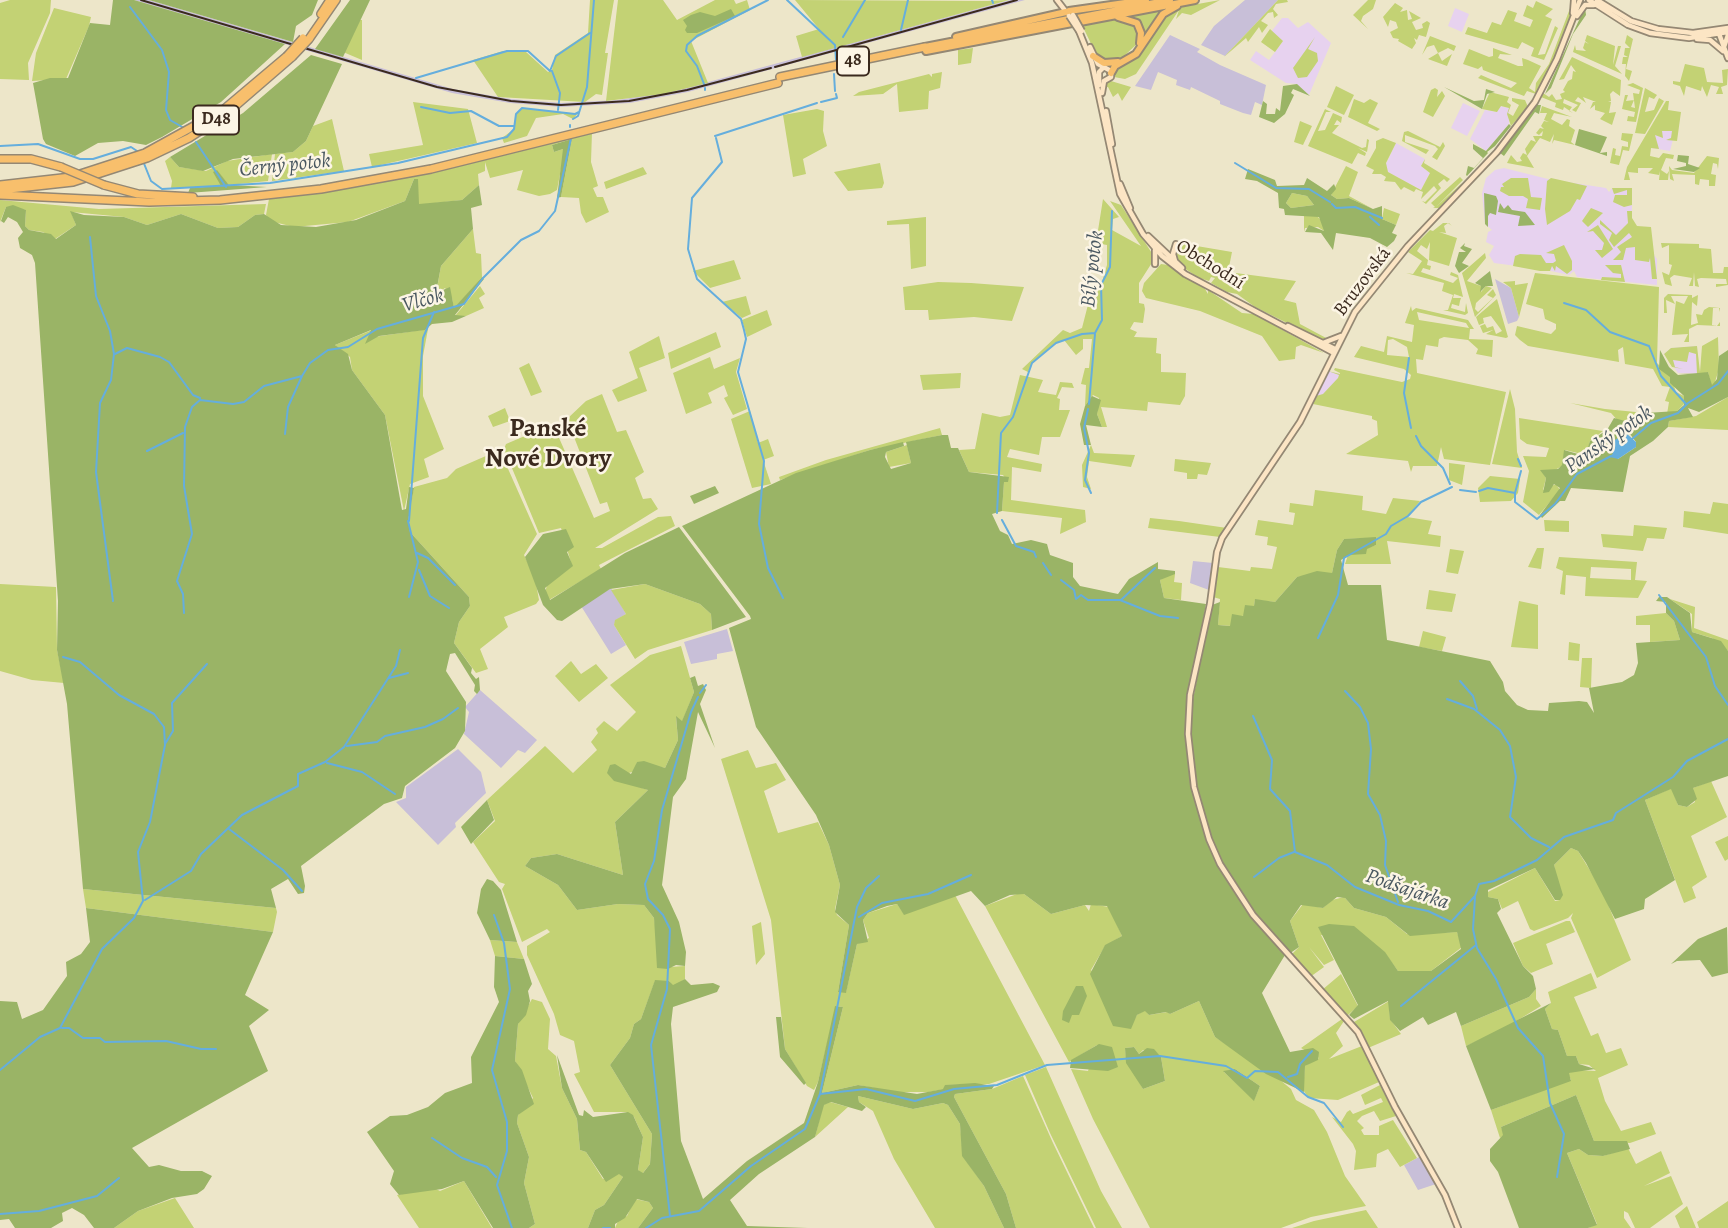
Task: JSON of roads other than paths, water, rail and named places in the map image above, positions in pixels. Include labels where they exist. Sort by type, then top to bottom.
[{"type":"highway","name":"D48","points":[[306,38],[330,0]]},
{"type":"highway","name":"D48","points":[[0,190],[73,182],[137,160],[189,138],[226,114],[290,57],[336,0]]},
{"type":"highway","name":"48","points":[[268,194],[422,171],[779,80],[926,49],[994,38],[1146,0]]},
{"type":"highway","name":"48","points":[[926,49],[968,34],[1170,0]]},
{"type":"highway","name":"48","points":[[1096,19],[1195,0]]},
{"type":"highway","name":"48","points":[[1108,69],[1139,51],[1163,14],[1195,0]]},
{"type":"highway","name":"48","points":[[1072,17],[1126,17],[1139,25],[1142,37],[1139,46],[1108,69]]},
{"type":"highway","points":[[1093,59],[1104,63],[1120,61]]},
{"type":"highway","points":[[0,159],[32,159],[61,167],[104,185],[157,196],[268,194]]},
{"type":"highway","points":[[0,190],[125,202],[268,194]]},
{"type":"main road","points":[[1059,0],[1080,31],[1101,76],[1099,93]]},
{"type":"main road","points":[[1570,29],[1574,0]]},
{"type":"main road","name":"Bruzovská","points":[[1458,1228],[1445,1195],[1395,1107],[1358,1032],[1253,915],[1227,877],[1209,839],[1194,787],[1188,734],[1192,683],[1210,604],[1219,545],[1300,422],[1355,312],[1403,252],[1513,133],[1538,97],[1570,29],[1580,0]]},
{"type":"main road","points":[[1589,0],[1604,11]]},
{"type":"main road","points":[[1597,0],[1631,21],[1651,27],[1684,33],[1728,32],[1723,51]]},
{"type":"main road","points":[[1570,29],[1585,5],[1593,5],[1639,29],[1710,40],[1728,58]]},
{"type":"main road","points":[[1689,38],[1718,32]]},
{"type":"main road","points":[[1718,32],[1723,51]]},
{"type":"main road","points":[[1093,59],[1108,69]]},
{"type":"main road","points":[[1093,59],[1099,93]]},
{"type":"main road","points":[[1101,76],[1109,79],[1108,69]]},
{"type":"main road","points":[[1101,76],[1108,69]]},
{"type":"main road","name":"Obchodní","points":[[1101,76],[1101,89],[1119,179],[1135,217],[1157,249],[1177,265],[1324,346]]},
{"type":"main road","name":"Obchodní","points":[[1099,93],[1120,194],[1132,218],[1157,249],[1169,262],[1201,283],[1334,351]]},
{"type":"main road","points":[[1176,244],[1173,254],[1177,265]]},
{"type":"main road","points":[[1168,249],[1157,249],[1157,264],[1169,262]]},
{"type":"main road","points":[[1330,360],[1324,346],[1342,336]]},
{"type":"water","points":[[1626,433],[1636,442],[1636,447],[1618,459],[1610,457],[1613,453],[1607,445]]},
{"type":"waterway","name":"Vlčok","points":[[573,119],[578,116],[587,87],[594,0]]},
{"type":"waterway","points":[[704,84],[697,66],[686,51],[687,45],[697,36],[768,0]]},
{"type":"waterway","points":[[787,0],[835,45],[836,60]]},
{"type":"waterway","points":[[843,37],[865,0]]},
{"type":"waterway","points":[[901,30],[908,0]]},
{"type":"waterway","points":[[130,7],[162,50],[169,72],[166,110],[170,120],[184,128]]},
{"type":"waterway","points":[[416,78],[507,51],[528,51],[550,71],[556,56],[590,33]]},
{"type":"waterway","points":[[552,71],[560,93],[558,110]]},
{"type":"waterway","points":[[834,74],[835,91]]},
{"type":"waterway","points":[[821,102],[837,98],[836,94]]},
{"type":"waterway","points":[[715,136],[817,103]]},
{"type":"waterway","points":[[421,107],[450,113],[471,111],[499,126],[514,126]]},
{"type":"waterway","name":"Černý potok","points":[[143,161],[151,181],[162,189],[270,183],[398,163],[507,137],[514,129],[516,114],[522,108],[575,114],[579,112]]},
{"type":"waterway","name":"Vlčok","points":[[184,613],[183,594],[177,581],[192,534],[184,486],[185,427],[192,407],[200,400],[233,404],[244,402],[264,386],[302,376],[310,363],[328,350],[348,347],[377,329],[464,304],[483,278],[521,240],[539,231],[555,211],[571,138]]},
{"type":"waterway","points":[[716,138],[722,162],[692,198],[688,249],[697,279],[741,319],[744,330],[746,339],[738,372],[764,461],[759,524],[768,568],[783,598]]},
{"type":"waterway","points":[[196,142],[226,187]]},
{"type":"waterway","name":"Černý potok","points":[[0,146],[38,144],[80,159],[93,159],[131,147],[140,153]]},
{"type":"waterway","points":[[1235,163],[1276,188],[1309,189],[1330,202]]},
{"type":"waterway","points":[[1332,204],[1336,208],[1355,207],[1382,218]]},
{"type":"waterway","name":"Bílý potok","points":[[997,513],[1001,433],[1013,417],[1032,363],[1056,343],[1082,334],[1095,333],[1102,320],[1101,285],[1110,267],[1112,211]]},
{"type":"waterway","points":[[1370,217],[1379,225]]},
{"type":"waterway","points":[[90,237],[96,296],[110,331],[114,354],[111,380],[100,403],[96,472],[113,601]]},
{"type":"waterway","points":[[1564,303],[1586,310],[1610,332],[1649,346],[1661,376],[1686,404]]},
{"type":"waterway","points":[[409,521],[423,338],[434,312]]},
{"type":"waterway","points":[[1089,404],[1095,334]]},
{"type":"waterway","points":[[115,354],[127,348],[160,357],[169,362],[193,395],[200,398]]},
{"type":"waterway","points":[[1409,358],[1404,393],[1411,428]]},
{"type":"waterway","name":"Panský potok","points":[[1632,439],[1651,423],[1678,413],[1688,403],[1718,384],[1728,371]]},
{"type":"waterway","points":[[285,434],[288,407],[302,376]]},
{"type":"waterway","points":[[1088,409],[1084,428],[1089,453],[1085,480],[1091,493]]},
{"type":"waterway","points":[[147,451],[183,433]]},
{"type":"waterway","points":[[1416,436],[1421,446],[1443,468],[1450,484]]},
{"type":"waterway","name":"Panský potok","points":[[1479,491],[1488,488],[1515,493],[1515,502],[1537,519],[1555,504],[1577,474],[1611,456]]},
{"type":"waterway","points":[[1518,459],[1521,466]]},
{"type":"waterway","points":[[1515,493],[1521,471]]},
{"type":"waterway","name":"Panský potok","points":[[1318,638],[1338,595],[1344,558],[1386,534],[1391,526],[1408,516],[1421,502],[1452,487]]},
{"type":"waterway","name":"Panský potok","points":[[1460,490],[1476,492]]},
{"type":"waterway","name":"Bílý potok","points":[[1002,520],[1016,546],[1034,552],[1036,557]]},
{"type":"waterway","points":[[408,521],[418,562],[409,597]]},
{"type":"waterway","points":[[417,553],[428,558],[455,585]]},
{"type":"waterway","name":"Bílý potok","points":[[1043,563],[1051,575]]},
{"type":"waterway","points":[[1121,600],[1155,568]]},
{"type":"waterway","points":[[419,570],[430,596],[449,608]]},
{"type":"waterway","name":"Bílý potok","points":[[1061,580],[1074,590],[1076,599],[1081,595],[1088,600],[1120,600],[1160,616],[1178,618]]},
{"type":"waterway","points":[[1659,595],[1706,657],[1715,686],[1728,705]]},
{"type":"waterway","points":[[145,900],[191,871],[201,854],[242,815],[298,786],[298,774],[325,762],[344,747],[396,666],[400,650]]},
{"type":"waterway","points":[[0,1070],[40,1037],[60,1028],[102,949],[134,918],[143,901],[138,852],[150,822],[165,745],[164,727],[154,714],[119,695],[80,662],[63,657]]},
{"type":"waterway","points":[[165,744],[173,731],[172,703],[207,664]]},
{"type":"waterway","points":[[389,678],[408,673]]},
{"type":"waterway","points":[[1460,681],[1473,696],[1477,709]]},
{"type":"waterway","points":[[700,693],[706,685]]},
{"type":"waterway","points":[[1345,691],[1360,707],[1368,723],[1371,749],[1368,794],[1380,815],[1386,841],[1385,865],[1398,902]]},
{"type":"waterway","points":[[670,1216],[651,1045],[667,989],[670,929],[663,915],[648,899],[645,884],[654,861],[662,810],[691,712],[698,697]]},
{"type":"waterway","points":[[1447,699],[1474,709],[1500,730],[1510,746],[1516,777],[1510,817],[1531,838],[1549,847]]},
{"type":"waterway","points":[[347,746],[377,742],[385,736],[425,727],[458,708]]},
{"type":"waterway","name":"Podšajárka","points":[[1253,716],[1272,760],[1270,789],[1290,811],[1295,852],[1327,865],[1355,887],[1399,905],[1428,911],[1451,922],[1475,896],[1479,884],[1494,881],[1537,860],[1564,837],[1613,820],[1616,813],[1673,777],[1687,761],[1728,739]]},
{"type":"waterway","points":[[327,763],[362,772],[395,794]]},
{"type":"waterway","points":[[229,829],[283,870],[302,891]]},
{"type":"waterway","points":[[1254,877],[1279,858],[1294,852]]},
{"type":"waterway","points":[[859,917],[882,903],[928,894],[971,875]]},
{"type":"waterway","points":[[646,1228],[662,1218],[699,1211],[751,1166],[805,1129],[820,1094],[857,907],[866,888],[879,876]]},
{"type":"waterway","points":[[1475,897],[1473,929],[1477,948],[1496,979],[1518,1028],[1543,1056],[1550,1103],[1564,1134],[1557,1177]]},
{"type":"waterway","points":[[494,915],[504,943],[510,989],[492,1070],[507,1122],[507,1151],[497,1185],[512,1228]]},
{"type":"waterway","points":[[1401,1006],[1476,945]]},
{"type":"waterway","points":[[62,1028],[69,1028],[83,1038],[100,1038],[105,1042],[166,1041],[201,1049],[216,1049]]},
{"type":"waterway","points":[[1288,1077],[1297,1074],[1300,1064],[1312,1051]]},
{"type":"waterway","points":[[820,1094],[866,1089],[915,1101],[954,1089],[997,1085],[1047,1065],[1160,1056],[1226,1066],[1247,1078],[1255,1071],[1278,1072],[1308,1097],[1324,1103],[1343,1127]]},
{"type":"waterway","points":[[432,1138],[462,1158],[487,1167],[496,1177]]},
{"type":"waterway","points":[[0,1214],[39,1211],[97,1196],[119,1178]]},
{"type":"waterway","points":[[603,1228],[610,1228]]},
{"type":"railway","points":[[141,0],[437,87],[511,101],[561,105],[629,101],[687,90],[771,68]]},
{"type":"railway","points":[[775,67],[1017,0]]},
{"type":"district","name":"Panské Nové Dvory","points":[[548,445]]}]
